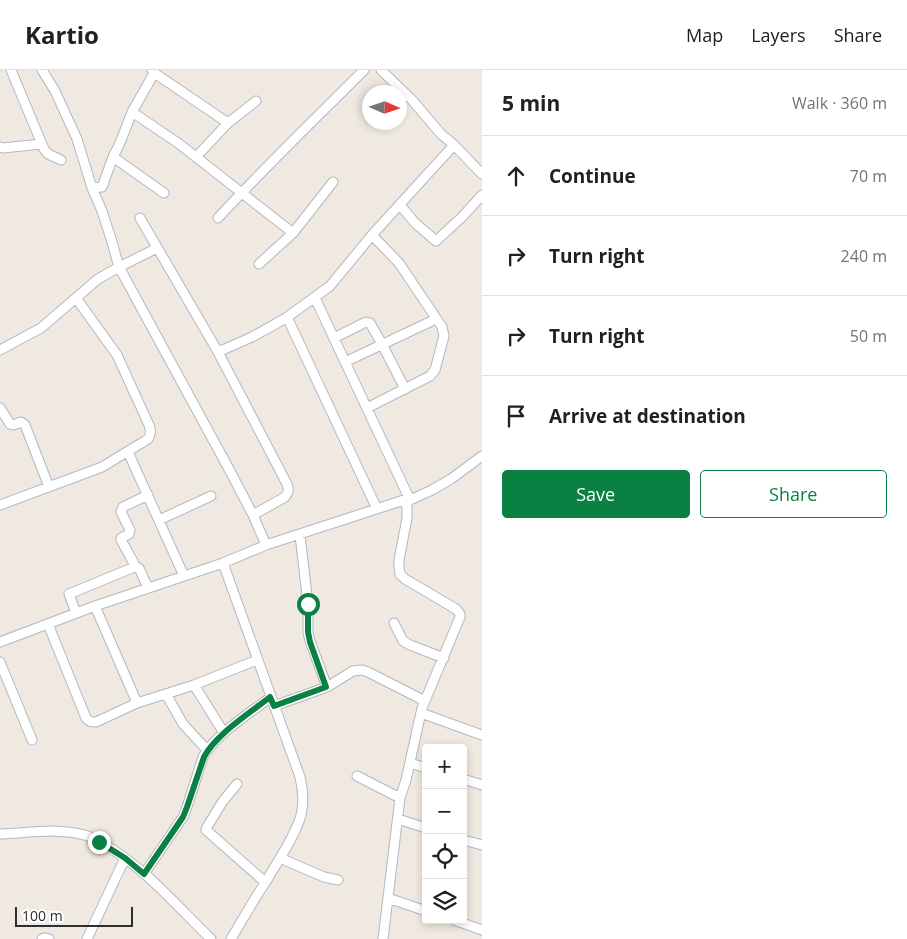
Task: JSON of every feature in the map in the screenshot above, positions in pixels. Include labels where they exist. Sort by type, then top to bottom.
[{"type":"street","points":[[11,70],[44,149],[48,154],[61,160]]},
{"type":"street","points":[[42,70],[55,91],[77,139],[119,267],[253,515],[266,545]]},
{"type":"street","points":[[218,218],[364,70]]},
{"type":"street","points":[[381,70],[412,100],[441,134],[482,174]]},
{"type":"street","points":[[92,188],[102,186],[132,112],[153,71],[228,123]]},
{"type":"street","points":[[196,157],[228,123],[256,101]]},
{"type":"street","points":[[132,112],[178,143],[293,233]]},
{"type":"street","points":[[0,147],[42,144]]},
{"type":"street","points":[[218,352],[252,337],[287,317],[330,286],[372,235],[454,145]]},
{"type":"street","points":[[113,156],[164,194]]},
{"type":"street","points":[[259,264],[293,233],[332,182]]},
{"type":"street","points":[[400,205],[415,223],[436,241],[482,195]]},
{"type":"street","points":[[140,218],[218,352],[289,489],[285,497],[253,515]]},
{"type":"street","points":[[367,408],[430,376],[435,370],[444,336],[444,331],[399,263],[372,235]]},
{"type":"street","points":[[0,350],[41,328],[98,279],[157,248]]},
{"type":"street","points":[[0,505],[102,467],[128,452],[150,436],[151,430],[117,355],[76,298]]},
{"type":"street","points":[[315,298],[409,500],[399,560],[400,574],[405,579],[456,609],[460,614],[460,620],[422,713],[400,798],[383,939]]},
{"type":"street","points":[[287,317],[377,509]]},
{"type":"street","points":[[345,362],[436,319]]},
{"type":"street","points":[[334,338],[368,322],[405,388]]},
{"type":"street","points":[[0,408],[10,424],[13,425],[21,422],[25,425],[49,487]]},
{"type":"street","points":[[128,452],[184,576]]},
{"type":"street","points":[[0,642],[95,606],[223,563],[266,545],[409,500],[451,480],[482,456]]},
{"type":"street","points":[[148,495],[123,507],[121,510],[130,530],[129,534],[121,538],[121,540],[136,567],[140,570],[148,588]]},
{"type":"street","points":[[159,520],[211,496]]},
{"type":"street","points":[[300,535],[308,604],[308,632],[326,687]]},
{"type":"street","points":[[223,563],[302,786],[301,817],[297,827],[231,939]]},
{"type":"street","points":[[76,613],[69,594],[136,567]]},
{"type":"street","points":[[95,606],[137,703]]},
{"type":"street","points":[[394,623],[403,641],[444,658]]},
{"type":"street","points":[[48,624],[86,718],[89,721],[96,722],[137,703],[194,685],[257,660]]},
{"type":"street","points":[[0,662],[32,740]]},
{"type":"street","points":[[144,874],[183,817],[207,750],[224,733],[272,701],[326,687],[353,672],[362,670],[426,701]]},
{"type":"street","points":[[194,685],[224,733]]},
{"type":"street","points":[[166,694],[183,724],[207,750]]},
{"type":"street","points":[[422,713],[482,735]]},
{"type":"street","points":[[410,763],[422,767]]},
{"type":"street","points":[[357,776],[400,798]]},
{"type":"street","points":[[467,780],[482,785]]},
{"type":"street","points":[[237,784],[223,800],[206,830],[265,882]]},
{"type":"street","points":[[398,819],[422,827]]},
{"type":"street","points":[[0,834],[48,831],[76,834],[94,839],[125,858],[144,874],[211,939]]},
{"type":"street","points":[[467,841],[482,845]]},
{"type":"street","points":[[88,939],[125,858]]},
{"type":"street","points":[[280,858],[324,877],[338,880]]},
{"type":"street","points":[[388,898],[422,909]]},
{"type":"street","points":[[465,924],[482,930]]},
{"type":"street","points":[[42,939],[49,939]]},
{"type":"route","points":[[99,842],[125,858],[144,874],[183,817],[207,750],[224,733],[270,697],[274,706],[326,687],[310,642],[308,604]]}]
